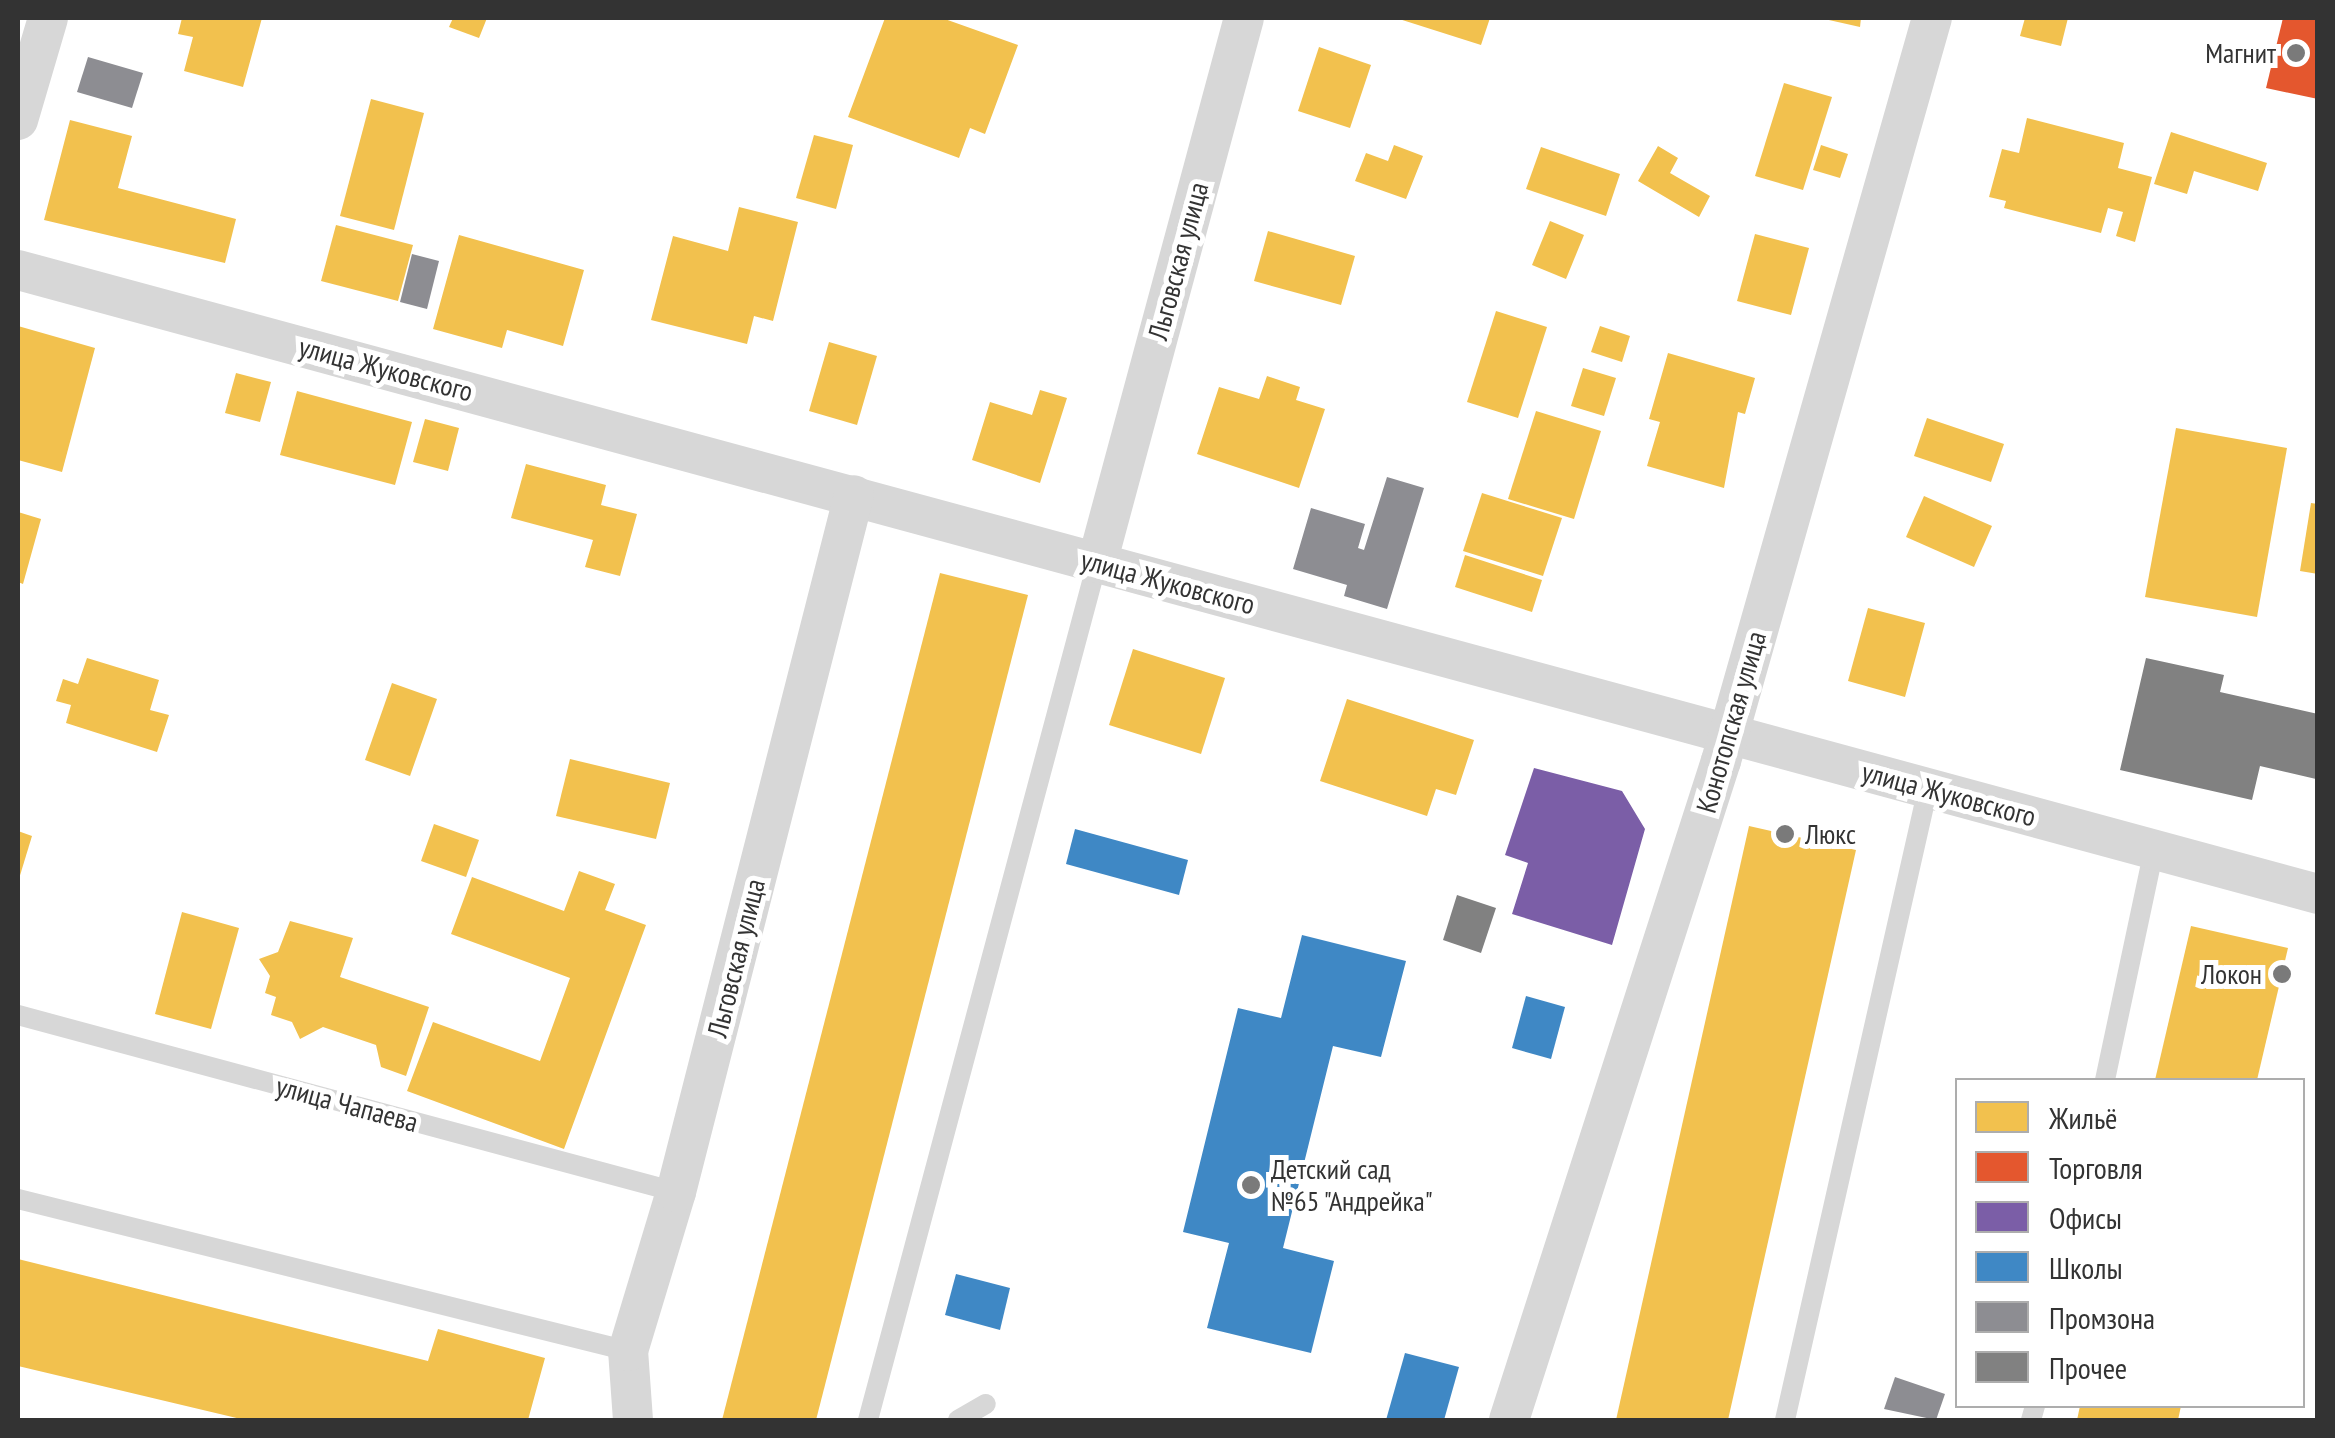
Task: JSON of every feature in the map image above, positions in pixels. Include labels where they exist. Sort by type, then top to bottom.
[{"type":"street","points":[[18,120],[48,18]]},
{"type":"street","name":"Льговская улица","points":[[1097,562],[1244,18]]},
{"type":"street","name":"Конотопская улица","points":[[1509,1420],[1728,734],[1932,18]]},
{"type":"street","name":"улица Жуковского","points":[[18,270],[2318,894]]},
{"type":"street","name":"Льговская улица","points":[[633,1420],[628,1350],[676,1192],[854,495]]},
{"type":"lane","points":[[868,1420],[1097,562]]},
{"type":"lane","points":[[1785,1420],[1928,788]]},
{"type":"lane","points":[[2105,1078],[2154,850]]},
{"type":"lane","name":"улица Чапаева","points":[[18,1016],[676,1192]]},
{"type":"lane","points":[[18,1199],[628,1350]]},
{"type":"lane","points":[[958,1420],[986,1404]]},
{"type":"building: Жильё","points":[[182,18],[262,18],[243,87],[184,71],[193,37],[178,34]]},
{"type":"building: Жильё","points":[[453,18],[487,18],[479,38],[449,27]]},
{"type":"building: Жильё","points":[[885,18],[942,18],[1018,45],[985,134],[970,128],[959,158],[848,117]]},
{"type":"building: Жильё","points":[[1396,18],[1490,18],[1481,45]]},
{"type":"building: Жильё","points":[[1820,18],[1861,18],[1860,27]]},
{"type":"building: Жильё","points":[[2025,18],[2068,18],[2061,46],[2020,36]]},
{"type":"building: Жильё","points":[[1319,47],[1371,65],[1350,128],[1298,111]]},
{"type":"building: Жильё","points":[[1784,83],[1832,97],[1803,190],[1755,176]]},
{"type":"building: Жильё","points":[[371,99],[424,113],[394,230],[340,216]]},
{"type":"building: Жильё","points":[[2027,118],[2124,143],[2118,168],[2152,177],[2135,242],[2116,236],[2123,212],[2108,208],[2101,233],[2004,208],[2006,201],[1989,197],[2002,149],[2019,153]]},
{"type":"building: Жильё","points":[[70,120],[132,136],[118,188],[236,219],[225,263],[44,220]]},
{"type":"building: Жильё","points":[[2171,132],[2267,163],[2258,191],[2194,171],[2187,194],[2154,184]]},
{"type":"building: Жильё","points":[[814,135],[853,145],[836,209],[796,198]]},
{"type":"building: Жильё","points":[[1394,145],[1423,156],[1406,199],[1355,181],[1366,153],[1388,161]]},
{"type":"building: Жильё","points":[[1821,145],[1848,154],[1840,178],[1813,170]]},
{"type":"building: Жильё","points":[[1658,146],[1678,158],[1670,173],[1710,196],[1699,217],[1638,181]]},
{"type":"building: Жильё","points":[[1541,147],[1620,174],[1606,216],[1526,189]]},
{"type":"building: Жильё","points":[[739,207],[798,222],[773,321],[754,316],[747,344],[651,320],[673,236],[728,251]]},
{"type":"building: Жильё","points":[[1550,221],[1584,235],[1566,279],[1532,265]]},
{"type":"building: Жильё","points":[[336,225],[413,245],[398,301],[321,281]]},
{"type":"building: Жильё","points":[[1268,231],[1355,256],[1341,305],[1254,281]]},
{"type":"building: Жильё","points":[[1755,234],[1809,248],[1791,315],[1737,301]]},
{"type":"building: Жильё","points":[[459,235],[584,270],[563,346],[507,330],[502,348],[433,329]]},
{"type":"building: Жильё","points":[[1496,311],[1547,327],[1518,418],[1467,402]]},
{"type":"building: Жильё","points":[[18,326],[95,348],[62,472],[18,460]]},
{"type":"building: Жильё","points":[[1600,326],[1630,336],[1622,362],[1591,352]]},
{"type":"building: Жильё","points":[[829,342],[877,356],[857,425],[809,411]]},
{"type":"building: Жильё","points":[[1668,353],[1755,378],[1745,414],[1738,412],[1724,488],[1647,466],[1660,422],[1649,419]]},
{"type":"building: Жильё","points":[[1583,368],[1616,378],[1604,416],[1571,406]]},
{"type":"building: Жильё","points":[[236,373],[271,382],[260,422],[225,413]]},
{"type":"building: Жильё","points":[[1267,376],[1300,387],[1296,400],[1325,409],[1299,488],[1197,454],[1219,387],[1259,399]]},
{"type":"building: Жильё","points":[[1040,390],[1067,398],[1040,483],[972,460],[990,402],[1032,415]]},
{"type":"building: Жильё","points":[[297,391],[412,422],[395,485],[280,455]]},
{"type":"building: Жильё","points":[[1536,411],[1601,431],[1574,519],[1508,499]]},
{"type":"building: Жильё","points":[[1927,418],[2004,444],[1991,482],[1914,456]]},
{"type":"building: Жильё","points":[[425,419],[459,428],[448,471],[413,462]]},
{"type":"building: Жильё","points":[[2176,428],[2287,448],[2257,617],[2145,597]]},
{"type":"building: Жильё","points":[[526,464],[606,485],[601,505],[637,514],[620,576],[585,567],[593,540],[511,518]]},
{"type":"building: Жильё","points":[[1482,493],[1562,518],[1543,576],[1463,551]]},
{"type":"building: Жильё","points":[[1924,496],[1992,526],[1974,567],[1906,537]]},
{"type":"building: Жильё","points":[[2311,503],[2318,504],[2318,574],[2300,571]]},
{"type":"building: Жильё","points":[[18,512],[41,519],[23,584],[18,582]]},
{"type":"building: Жильё","points":[[1465,555],[1542,580],[1532,612],[1455,587]]},
{"type":"building: Жильё","points":[[940,573],[1028,595],[816,1420],[722,1420]]},
{"type":"building: Жильё","points":[[1868,608],[1925,623],[1905,697],[1848,681]]},
{"type":"building: Жильё","points":[[1133,649],[1225,678],[1201,754],[1109,725]]},
{"type":"building: Жильё","points":[[87,658],[159,680],[150,710],[169,715],[157,752],[66,723],[71,705],[56,701],[63,679],[78,684]]},
{"type":"building: Жильё","points":[[392,683],[437,699],[410,776],[365,760]]},
{"type":"building: Жильё","points":[[1347,699],[1474,740],[1456,795],[1436,789],[1427,816],[1320,781]]},
{"type":"building: Жильё","points":[[570,759],[670,783],[656,839],[556,816]]},
{"type":"building: Жильё","points":[[434,824],[479,840],[466,877],[421,861]]},
{"type":"building: Жильё","points":[[1749,826],[1856,850],[1728,1420],[1616,1420]]},
{"type":"building: Жильё","points":[[18,831],[32,836],[18,882]]},
{"type":"building: Жильё","points":[[579,871],[615,884],[605,910],[646,925],[564,1149],[407,1091],[433,1022],[540,1061],[570,978],[451,934],[472,877],[564,911]]},
{"type":"building: Жильё","points":[[182,912],[239,928],[211,1029],[155,1014]]},
{"type":"building: Жильё","points":[[290,921],[353,938],[340,977],[429,1007],[406,1076],[381,1067],[376,1045],[323,1027],[300,1039],[292,1022],[271,1015],[276,997],[265,993],[270,976],[259,959],[278,952]]},
{"type":"building: Жильё","points":[[2191,926],[2288,948],[2257,1078],[2155,1078]]},
{"type":"building: Жильё","points":[[18,1259],[428,1361],[438,1329],[545,1358],[528,1420],[245,1420],[18,1366]]},
{"type":"building: Жильё","points":[[2080,1408],[2181,1408],[2178,1420],[2077,1420]]},
{"type":"building: Торговля","name":"Магнит","points":[[2283,18],[2318,18],[2318,99],[2266,88]]},
{"type":"building: Офисы","points":[[1534,768],[1622,791],[1645,829],[1612,945],[1512,914],[1528,863],[1505,855]]},
{"type":"building: Школы","points":[[1075,829],[1188,860],[1179,895],[1066,864]]},
{"type":"building: Школы","points":[[1302,935],[1406,961],[1381,1057],[1333,1046],[1283,1248],[1334,1261],[1311,1353],[1207,1328],[1229,1243],[1183,1232],[1238,1008],[1281,1018]]},
{"type":"building: Школы","points":[[1526,996],[1565,1007],[1551,1059],[1512,1048]]},
{"type":"building: Школы","points":[[956,1274],[1010,1288],[1000,1330],[945,1315]]},
{"type":"building: Школы","points":[[1405,1353],[1459,1367],[1444,1420],[1386,1420]]},
{"type":"building: Промзона","points":[[88,57],[143,73],[132,108],[77,92]]},
{"type":"building: Промзона","points":[[412,254],[439,261],[427,309],[400,302]]},
{"type":"building: Промзона","points":[[1387,477],[1424,488],[1387,609],[1344,596],[1347,585],[1293,569],[1311,508],[1365,524],[1358,548],[1364,550]]},
{"type":"building: Промзона","points":[[1895,1377],[1945,1394],[1936,1420],[1884,1409]]},
{"type":"building: Прочее","points":[[2146,658],[2224,675],[2220,692],[2318,714],[2316,779],[2260,766],[2252,800],[2120,770]]},
{"type":"building: Прочее","points":[[1457,895],[1496,908],[1481,953],[1443,940]]},
{"type":"place","name":"Магнит","points":[[2296,53]]},
{"type":"place","name":"Люкс","points":[[1785,834]]},
{"type":"place","name":"Локон","points":[[2282,974]]},
{"type":"place","name":"Детский сад №65 \"Андрейка\"","points":[[1251,1185]]}]
